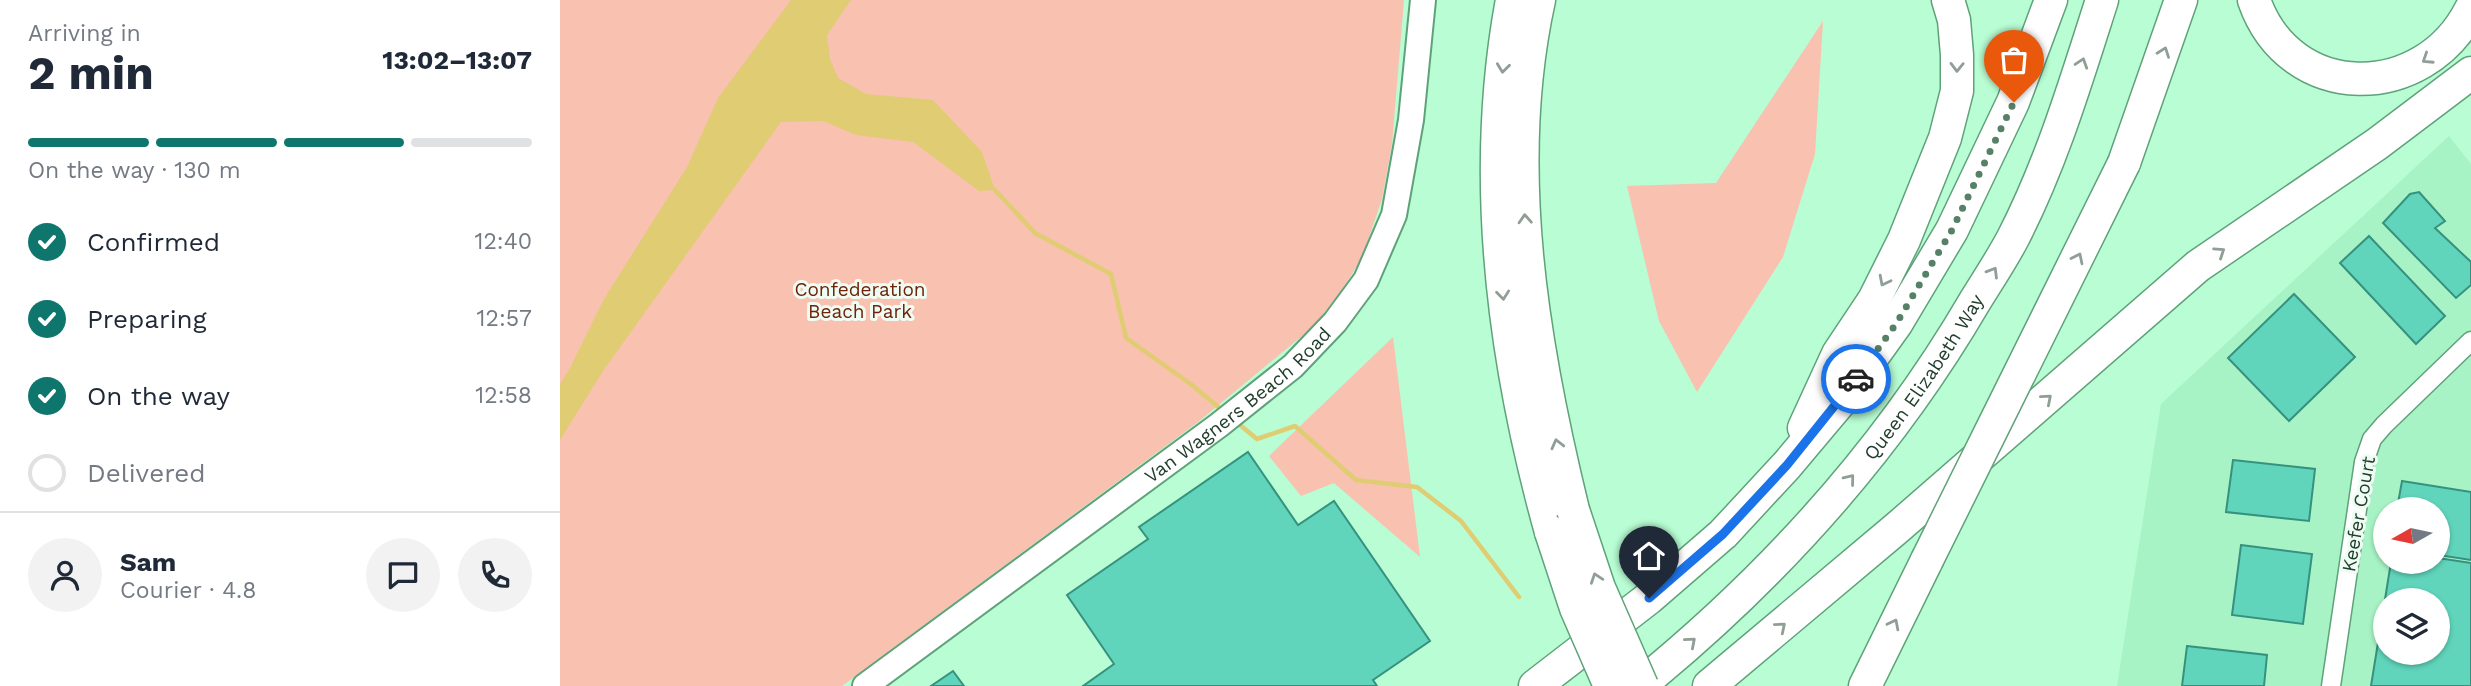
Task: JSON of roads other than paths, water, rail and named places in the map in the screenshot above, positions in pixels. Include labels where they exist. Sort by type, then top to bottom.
[{"type":"highway","points":[[1512,0],[1500,101],[1497,169],[1500,266],[1507,332],[1532,465],[1550,532],[1577,608],[1610,686]]},
{"type":"highway","points":[[1539,0],[1533,27],[1525,111],[1523,173],[1528,270],[1539,361],[1573,510],[1599,588],[1641,686]]},
{"type":"highway","points":[[1787,465],[1838,354],[1874,300],[1904,240],[1945,138],[1957,91],[1954,20],[1948,0]]},
{"type":"highway","points":[[1535,686],[1649,598],[1723,534],[1787,465],[1840,402],[1896,324],[1952,230],[2014,102],[2051,0]]},
{"type":"highway","name":"Queen Elizabeth Way","points":[[1641,686],[1737,601],[1821,515],[1892,428],[1953,338],[2013,238],[2054,146],[2102,0]]},
{"type":"highway","points":[[1865,686],[2124,163],[2181,0]]},
{"type":"highway","points":[[2254,0],[2258,13],[2286,52],[2319,71],[2360,81],[2400,72],[2422,63],[2461,29],[2471,9]]},
{"type":"highway","points":[[1709,686],[1898,528],[2198,266],[2377,144],[2471,73]]},
{"type":"street","name":"Van Wagners Beach Road","points":[[865,686],[1219,425],[1293,366],[1335,322],[1366,280],[1394,215],[1411,120],[1423,0]]},
{"type":"street","name":"Keefer Court","points":[[2331,686],[2364,462],[2372,439],[2471,341]]},
{"type":"waterway","points":[[995,190],[1035,233],[1111,274],[1126,338],[1192,385],[1223,411]]},
{"type":"waterway","points":[[1235,421],[1257,439],[1295,426],[1356,480],[1417,487],[1461,521],[1519,597]]},
{"type":"park label","name":"Confederation Beach Park","points":[[860,300]]}]
